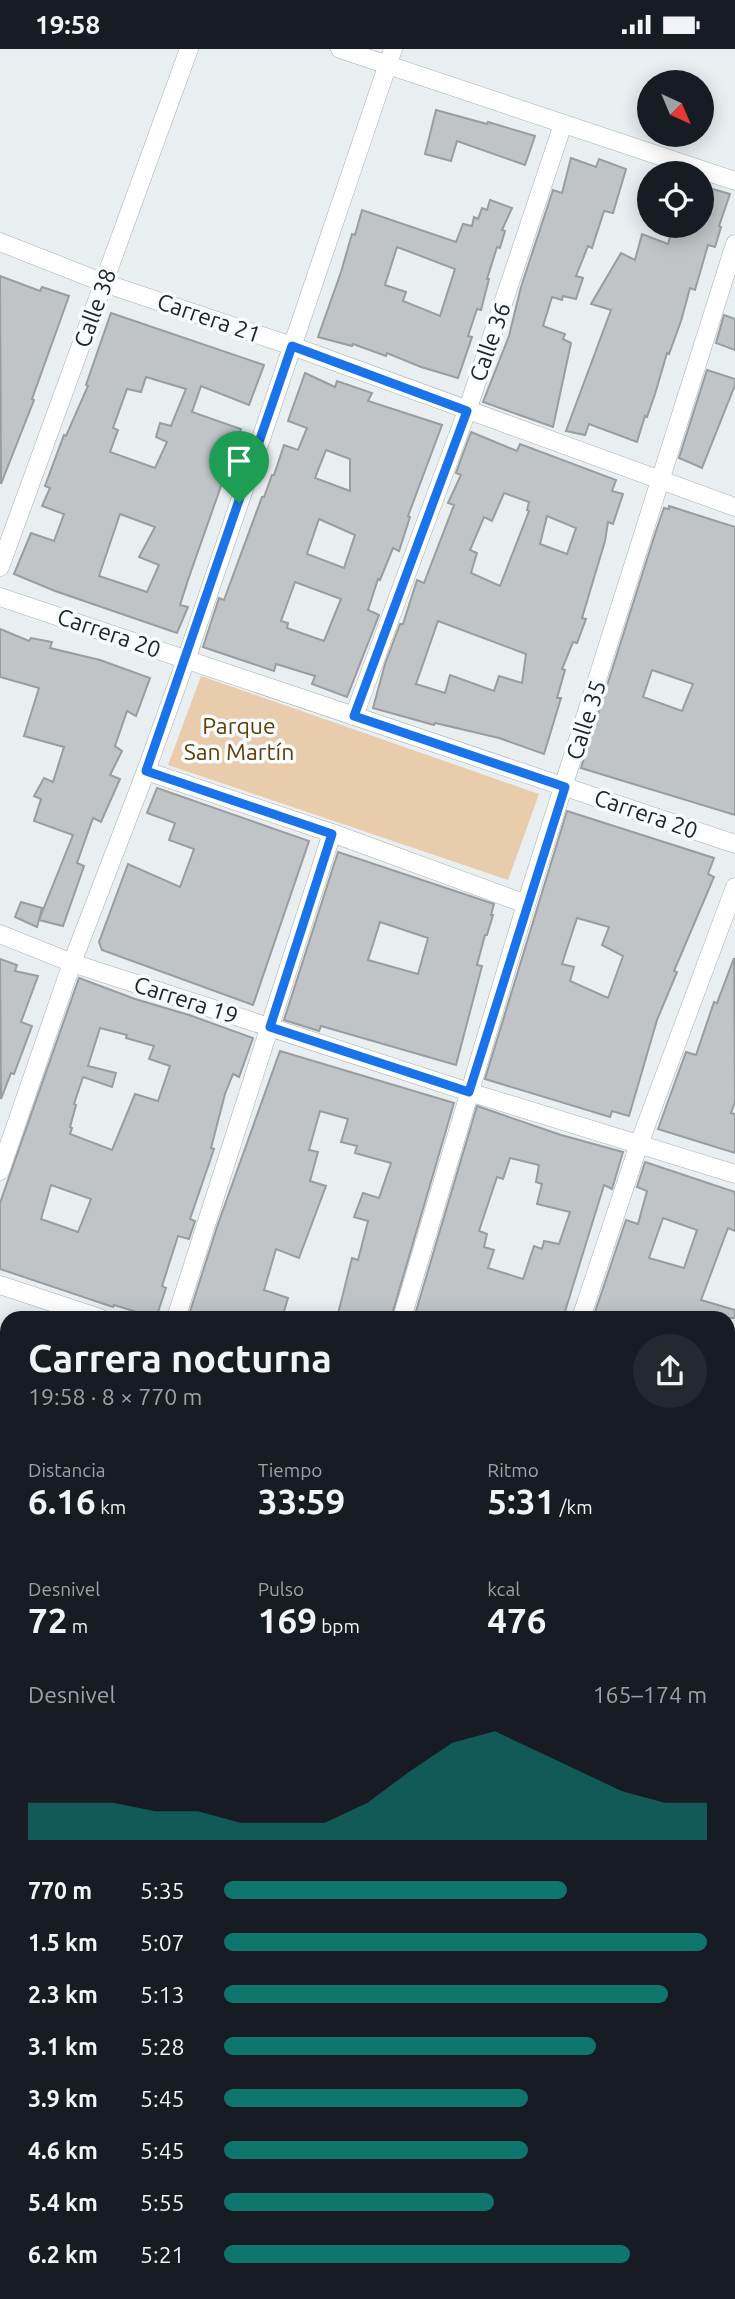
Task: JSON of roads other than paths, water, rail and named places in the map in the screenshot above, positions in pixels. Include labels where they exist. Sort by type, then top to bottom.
[{"type":"street","name":"Calle 38","points":[[0,568],[189,49]]},
{"type":"street","points":[[340,49],[390,57],[563,124],[735,181]]},
{"type":"street","points":[[0,1171],[72,963],[186,660],[390,57]]},
{"type":"street","name":"Calle 36","points":[[354,716],[467,411],[563,124]]},
{"type":"street","name":"Carrera 21","points":[[0,242],[104,283],[292,346],[735,507]]},
{"type":"street","name":"Calle 35","points":[[404,1311],[526,904],[735,244]]},
{"type":"street","name":"Carrera 20","points":[[0,597],[735,844]]},
{"type":"street","points":[[146,771],[526,904]]},
{"type":"street","points":[[178,1311],[332,834]]},
{"type":"street","points":[[583,1311],[639,1144],[735,887]]},
{"type":"street","name":"Carrera 19","points":[[0,934],[72,963],[469,1092],[735,1174]]},
{"type":"street","points":[[0,1285],[79,1311]]},
{"type":"park label","name":"Parque San Martín","points":[[239,739]]}]
